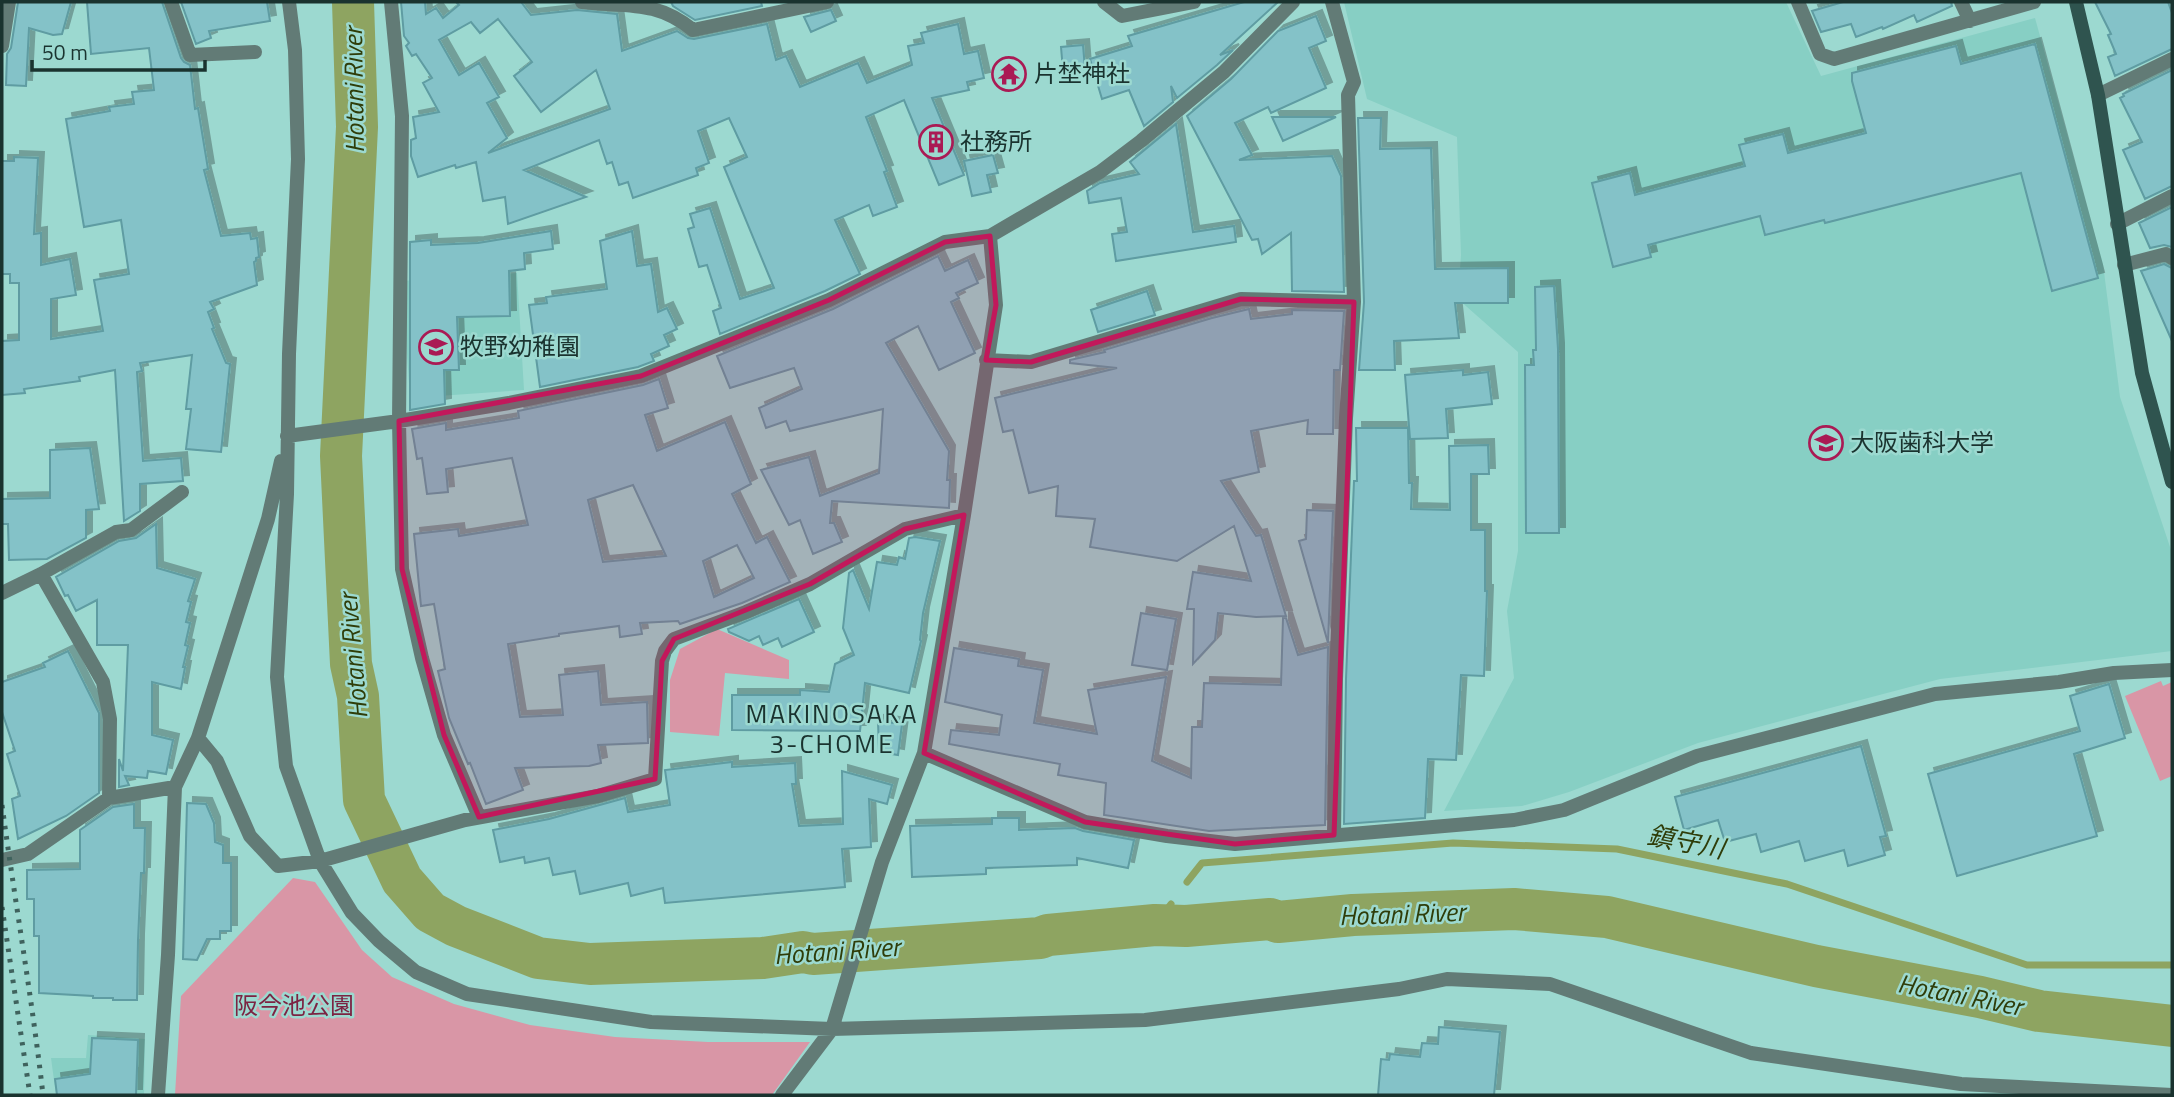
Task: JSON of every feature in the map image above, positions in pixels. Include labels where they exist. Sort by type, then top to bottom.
[{"type":"street","points":[[2,46],[9,2]]},
{"type":"street","points":[[171,2],[190,55],[255,52]]},
{"type":"street","points":[[289,2],[295,50],[298,159],[289,354],[293,435],[277,677],[286,766],[320,861],[352,913],[379,941],[416,972],[467,994],[651,1022],[832,1029],[1145,1020],[1399,989],[1447,979],[1550,984],[1751,1052],[1961,1084],[2172,1095]]},
{"type":"street","points":[[391,2],[402,116],[396,422],[402,569],[422,658],[472,818]]},
{"type":"street","points":[[583,2],[655,6],[678,16],[693,30],[827,2]]},
{"type":"street","points":[[1104,2],[1122,16],[1194,2]]},
{"type":"street","points":[[293,435],[396,422],[509,403],[641,376],[829,300],[945,242],[990,236],[1100,173],[1224,72],[1293,2]]},
{"type":"street","points":[[1332,2],[1354,82],[1348,95],[1354,302],[1344,460],[1336,679],[1334,835]]},
{"type":"street","points":[[1798,2],[1820,54],[1834,59],[2034,2]]},
{"type":"street","points":[[1961,2],[1970,21]]},
{"type":"street","points":[[2076,2],[2098,95],[2142,373],[2172,482]]},
{"type":"street","points":[[2098,95],[2172,59]]},
{"type":"street","points":[[2117,224],[2172,196]]},
{"type":"street","points":[[782,1095],[832,1029],[882,862],[924,753],[996,305],[990,236]]},
{"type":"street","points":[[2124,265],[2166,254],[2172,258]]},
{"type":"street","points":[[986,360],[1031,362],[1241,299],[1354,302]]},
{"type":"street","points":[[158,1095],[168,955],[175,787],[198,738],[293,435]]},
{"type":"street","points":[[2,593],[117,532],[131,530],[182,492]]},
{"type":"street","points":[[198,738],[217,761],[250,836],[278,866],[320,861],[472,818],[598,796],[655,779],[662,661],[674,639],[746,612],[810,583],[905,529],[964,515]]},
{"type":"street","points":[[41,574],[103,682],[110,719],[109,798]]},
{"type":"street","points":[[924,753],[1085,822],[1235,844],[1514,820],[1564,810],[1698,756],[1935,694],[2059,682],[2114,673],[2172,670]]},
{"type":"street","points":[[2,860],[28,854],[109,798],[175,787]]},
{"type":"highlighted area","points":[[990,236],[996,305],[986,360],[1031,362],[1241,299],[1354,302],[1334,835],[1235,844],[1085,822],[924,753],[964,515],[905,529],[810,584],[674,639],[662,661],[655,779],[479,817],[444,735],[402,569],[399,421],[641,376],[829,300],[945,242]]},
{"type":"shaded area","name":"大阪歯科大学","points":[[1344,2],[1786,2],[1821,76],[2035,18],[2103,264],[2120,397],[2172,553],[2172,651],[1940,679],[1698,743],[1569,792],[1522,806],[1444,811],[1514,678],[1507,611],[1518,551],[1518,352],[1458,299],[1461,255],[1457,137],[1367,99]]},
{"type":"shaded area","points":[[517,273],[524,390],[410,398],[402,281]]},
{"type":"shaded area","points":[[88,1035],[145,1039],[144,1095],[56,1095],[51,1058],[86,1058]]},
{"type":"green space","points":[[717,629],[789,660],[789,679],[725,673],[719,736],[670,732],[670,680],[680,649]]},
{"type":"green space","points":[[2161,681],[2163,686],[2172,682],[2172,776],[2160,781],[2125,696]]},
{"type":"green space","name":"阪今池公園","points":[[293,878],[315,882],[362,950],[392,977],[454,1004],[530,1025],[615,1037],[708,1042],[810,1042],[772,1095],[175,1095],[181,996]]},
{"type":"building","points":[[18,2],[71,2],[62,34],[53,35],[29,28],[26,86],[6,85],[7,54],[11,48]]},
{"type":"building","points":[[87,2],[162,2],[181,58],[190,65],[195,109],[198,108],[208,169],[204,170],[221,236],[250,233],[251,239],[257,238],[259,257],[254,262],[257,285],[210,302],[214,309],[208,312],[226,363],[230,364],[221,452],[186,449],[191,409],[186,409],[192,355],[140,363],[142,371],[137,372],[143,461],[181,458],[183,481],[140,484],[140,511],[124,521],[115,370],[79,377],[80,381],[2,395],[2,341],[19,340],[19,283],[10,283],[10,274],[2,274],[2,161],[14,161],[14,157],[38,158],[34,234],[41,233],[41,265],[70,259],[76,295],[51,299],[51,339],[103,331],[94,280],[129,274],[121,220],[84,227],[66,119],[110,111],[109,107],[134,104],[132,92],[154,90],[149,48],[91,54]]},
{"type":"building","points":[[181,2],[267,2],[270,21],[209,31],[211,38],[196,44]]},
{"type":"building","points":[[401,2],[425,2],[426,14],[436,8],[443,18],[459,5],[456,2],[521,2],[531,15],[577,10],[617,14],[622,51],[677,31],[694,39],[767,24],[776,60],[786,56],[800,87],[858,63],[867,83],[912,65],[908,46],[924,43],[921,33],[958,24],[964,54],[978,51],[984,78],[967,82],[969,90],[932,98],[964,175],[939,185],[904,100],[866,117],[887,171],[884,172],[897,207],[873,216],[869,205],[835,220],[860,274],[720,334],[713,311],[721,308],[707,265],[699,267],[688,229],[694,227],[690,214],[710,208],[740,299],[774,288],[724,167],[747,157],[729,118],[698,131],[709,163],[696,168],[698,175],[633,198],[628,182],[619,185],[612,162],[607,164],[599,140],[524,170],[586,197],[508,224],[505,197],[483,201],[476,162],[456,168],[455,165],[418,177],[411,156],[411,140],[416,138],[413,117],[439,112],[423,83],[432,78],[416,54],[412,56],[404,36]],"holes":[[[498,19],[532,62],[514,76],[541,112],[596,70],[610,109],[488,153],[507,138],[487,103],[499,97],[479,63],[459,75],[439,40],[471,22],[480,33]]]},
{"type":"building","points":[[671,2],[761,2],[762,6],[695,20]]},
{"type":"building","points":[[1244,2],[1278,2],[1220,55],[1233,50],[1177,98],[1171,86],[1173,102],[1144,126],[1129,90],[1102,99],[1090,59],[1132,46],[1128,36]]},
{"type":"building","points":[[1843,2],[1951,2],[1952,6],[1917,22],[1914,15],[1856,37],[1851,24],[1821,32],[1812,11]]},
{"type":"building","points":[[2095,2],[2168,2],[2172,13],[2172,49],[2115,76],[2108,57],[2116,54],[2108,35],[2111,34]]},
{"type":"building","points":[[831,10],[836,21],[811,32],[804,17]]},
{"type":"building","points":[[1316,16],[1326,41],[1309,48],[1326,88],[1271,113],[1268,107],[1235,123],[1252,155],[1239,160],[1332,156],[1341,176],[1344,292],[1292,291],[1291,233],[1262,254],[1258,239],[1252,240],[1187,116],[1231,79],[1278,31]]},
{"type":"building","points":[[2035,44],[2098,278],[2052,291],[2021,173],[1825,223],[1824,220],[1765,235],[1760,216],[1648,245],[1651,257],[1613,267],[1592,183],[1630,173],[1635,195],[1745,166],[1739,145],[1783,134],[1788,153],[1866,133],[1852,73],[1956,46],[1961,64]]},
{"type":"building","points":[[1083,45],[1085,69],[1063,71],[1061,47]]},
{"type":"building","points":[[2172,70],[2172,186],[2145,199],[2123,150],[2142,142],[2120,98]]},
{"type":"building","points":[[1272,117],[1336,117],[1283,141]]},
{"type":"building","points":[[1358,118],[1381,118],[1380,149],[1431,148],[1435,269],[1508,268],[1508,303],[1455,303],[1459,338],[1394,341],[1395,370],[1359,370],[1364,302]]},
{"type":"building","points":[[1176,124],[1193,232],[1234,226],[1236,242],[1116,261],[1112,234],[1127,232],[1121,198],[1089,203],[1087,191],[1100,183],[1139,174],[1130,162]]},
{"type":"building","points":[[993,155],[998,173],[987,175],[991,192],[972,196],[964,161]]},
{"type":"building","points":[[2172,207],[2172,247],[2164,245],[2150,248],[2139,223]]},
{"type":"building","points":[[551,231],[553,249],[524,253],[525,269],[509,271],[510,316],[457,317],[459,370],[444,370],[445,404],[410,410],[410,242],[431,240],[431,245],[478,243]]},
{"type":"building","points":[[632,231],[637,266],[651,264],[658,312],[667,308],[677,329],[664,335],[669,346],[651,354],[654,361],[638,367],[540,387],[529,305],[547,303],[546,297],[607,289],[600,241]]},
{"type":"building","points":[[938,256],[945,271],[968,260],[978,283],[956,293],[959,298],[951,302],[975,353],[939,370],[918,326],[886,343],[949,451],[949,508],[832,501],[830,523],[834,523],[842,542],[813,554],[800,520],[789,525],[761,470],[809,457],[820,496],[879,473],[883,409],[790,431],[786,421],[766,428],[759,408],[802,389],[794,368],[730,388],[717,356],[833,309]]},
{"type":"building","points":[[2164,264],[2172,268],[2172,341],[2141,271]]},
{"type":"building","points":[[1554,286],[1558,349],[1559,533],[1526,533],[1525,365],[1534,365],[1533,350],[1536,350],[1535,287]]},
{"type":"building","points":[[1147,291],[1155,315],[1098,332],[1091,310]]},
{"type":"building","points":[[1249,309],[1251,319],[1292,314],[1292,310],[1344,311],[1340,370],[1334,370],[1333,434],[1307,434],[1308,420],[1251,431],[1259,472],[1221,481],[1256,536],[1261,535],[1286,616],[1256,617],[1218,613],[1215,640],[1193,664],[1194,609],[1187,609],[1193,572],[1251,581],[1234,526],[1177,561],[1090,547],[1095,519],[1056,516],[1058,486],[1029,493],[1013,430],[1003,432],[995,398],[1117,368],[1070,363],[1070,360]]},
{"type":"building","points":[[1463,370],[1463,375],[1488,372],[1492,404],[1446,409],[1448,438],[1410,439],[1405,375]]},
{"type":"building","points":[[659,379],[668,408],[645,415],[657,451],[725,422],[751,484],[732,494],[756,543],[767,537],[790,582],[742,603],[680,624],[678,621],[640,623],[642,634],[620,637],[619,626],[508,644],[520,717],[563,715],[559,675],[598,671],[601,705],[647,702],[648,743],[598,745],[601,763],[589,766],[515,768],[523,790],[486,804],[449,718],[438,671],[445,669],[434,604],[421,606],[414,534],[458,529],[459,536],[528,525],[512,458],[446,469],[448,492],[427,494],[422,458],[417,459],[412,429],[446,423],[446,430],[519,418],[518,411],[643,385]],"holes":[[[633,485],[666,556],[603,562],[588,500]],[[737,545],[754,578],[714,597],[703,561]]]},
{"type":"building","points":[[1356,428],[1408,428],[1411,509],[1450,510],[1449,446],[1488,445],[1489,474],[1471,474],[1471,530],[1485,530],[1487,591],[1484,676],[1461,675],[1456,760],[1428,759],[1425,818],[1344,824],[1346,679],[1354,481],[1357,481]]},
{"type":"building","points":[[90,448],[99,509],[86,510],[86,538],[47,559],[9,560],[8,524],[2,524],[2,499],[50,498],[50,450]]},
{"type":"building","points":[[1307,510],[1333,511],[1328,643],[1299,541],[1306,539]]},
{"type":"building","points":[[156,524],[157,568],[195,579],[188,601],[191,602],[186,622],[190,623],[185,645],[188,646],[181,689],[152,682],[152,735],[173,740],[166,774],[148,771],[147,778],[125,776],[129,785],[119,787],[119,759],[123,771],[128,645],[97,645],[97,600],[76,611],[56,577],[119,541],[136,538]]},
{"type":"building","points":[[909,538],[940,541],[923,613],[921,641],[909,693],[865,683],[860,731],[732,730],[732,695],[800,695],[800,690],[829,692],[835,664],[854,655],[843,628],[849,573],[853,570],[869,609],[877,562],[897,565],[899,557],[905,559]]},
{"type":"building","points":[[799,599],[814,632],[782,647],[778,638],[763,645],[759,636],[749,641],[729,632],[728,629]]},
{"type":"building","points":[[1141,613],[1176,619],[1167,670],[1132,665]]},
{"type":"building","points":[[1283,618],[1286,618],[1298,655],[1328,647],[1325,825],[1209,831],[1104,815],[1106,783],[1058,775],[1060,764],[949,744],[951,730],[999,735],[1002,715],[945,702],[954,648],[1019,659],[1018,666],[1043,670],[1034,723],[1097,734],[1088,690],[1166,677],[1152,761],[1191,778],[1192,727],[1202,727],[1204,683],[1281,685]]},
{"type":"building","points":[[68,651],[99,713],[99,793],[66,816],[18,839],[12,799],[20,796],[7,754],[15,751],[2,712],[2,682],[45,667],[43,663]]},
{"type":"building","points":[[2109,684],[2125,738],[2074,754],[2097,836],[1957,876],[1928,774],[2080,731],[2070,696]]},
{"type":"building","points":[[878,721],[902,724],[898,755],[879,752]]},
{"type":"building","points":[[1861,746],[1886,836],[1880,837],[1885,855],[1848,866],[1844,850],[1805,861],[1799,841],[1761,852],[1756,834],[1725,842],[1718,820],[1684,830],[1675,797]]},
{"type":"building","points":[[732,762],[732,767],[795,763],[796,784],[792,784],[799,826],[843,824],[842,771],[892,785],[887,804],[869,799],[871,847],[842,849],[845,887],[665,903],[663,888],[631,896],[628,883],[580,894],[575,871],[553,875],[549,858],[525,863],[524,857],[500,862],[493,830],[549,819],[625,798],[628,812],[670,805],[665,770]]},
{"type":"building","points":[[187,803],[206,804],[214,823],[215,842],[223,845],[223,863],[231,863],[231,931],[220,931],[220,939],[207,939],[197,960],[183,959]]},
{"type":"building","points":[[134,804],[134,828],[145,828],[137,1000],[39,993],[39,936],[34,936],[34,899],[27,899],[27,870],[80,869],[80,830],[113,807]]},
{"type":"building","points":[[992,818],[1019,818],[1019,830],[1075,828],[1134,840],[1128,868],[1077,858],[1077,865],[986,868],[986,874],[912,877],[910,826],[992,824]]},
{"type":"building","points":[[1439,1027],[1500,1032],[1494,1095],[1378,1095],[1381,1059],[1389,1060],[1390,1054],[1420,1057],[1422,1043],[1438,1044]]},
{"type":"building","points":[[92,1038],[138,1040],[136,1095],[57,1095],[55,1079],[90,1074]]},
{"type":"waterway","name":"Hotani River","points":[[353,2],[357,127],[341,456],[351,664],[358,696],[364,800],[402,880],[430,912],[456,926],[538,958],[590,964],[763,958],[803,952],[813,954],[1040,938],[1155,925],[1186,926],[1270,919],[1278,922],[1353,915],[1514,909],[1607,917],[1816,966],[2039,1011],[2172,1026]]},
{"type":"waterway","name":"鎮守川","points":[[1187,882],[1202,863],[1453,843],[1617,849],[1787,884],[2027,965],[2172,965]]},
{"type":"waterway","name":"鎮守川","points":[[1155,925],[1171,904]]},
{"type":"railway","points":[[2,805],[43,1095]]},
{"type":"railway","points":[[2,907],[30,1095]]},
{"type":"place","name":"片埜神社","points":[[1009,74]]},
{"type":"place","name":"社務所","points":[[936,142]]},
{"type":"place","name":"牧野幼稚園","points":[[436,347]]},
{"type":"place","name":"大阪歯科大学","points":[[1826,443]]},
{"type":"district","name":"MAKINOSAKA 3-CHOME","points":[[832,729]]}]
